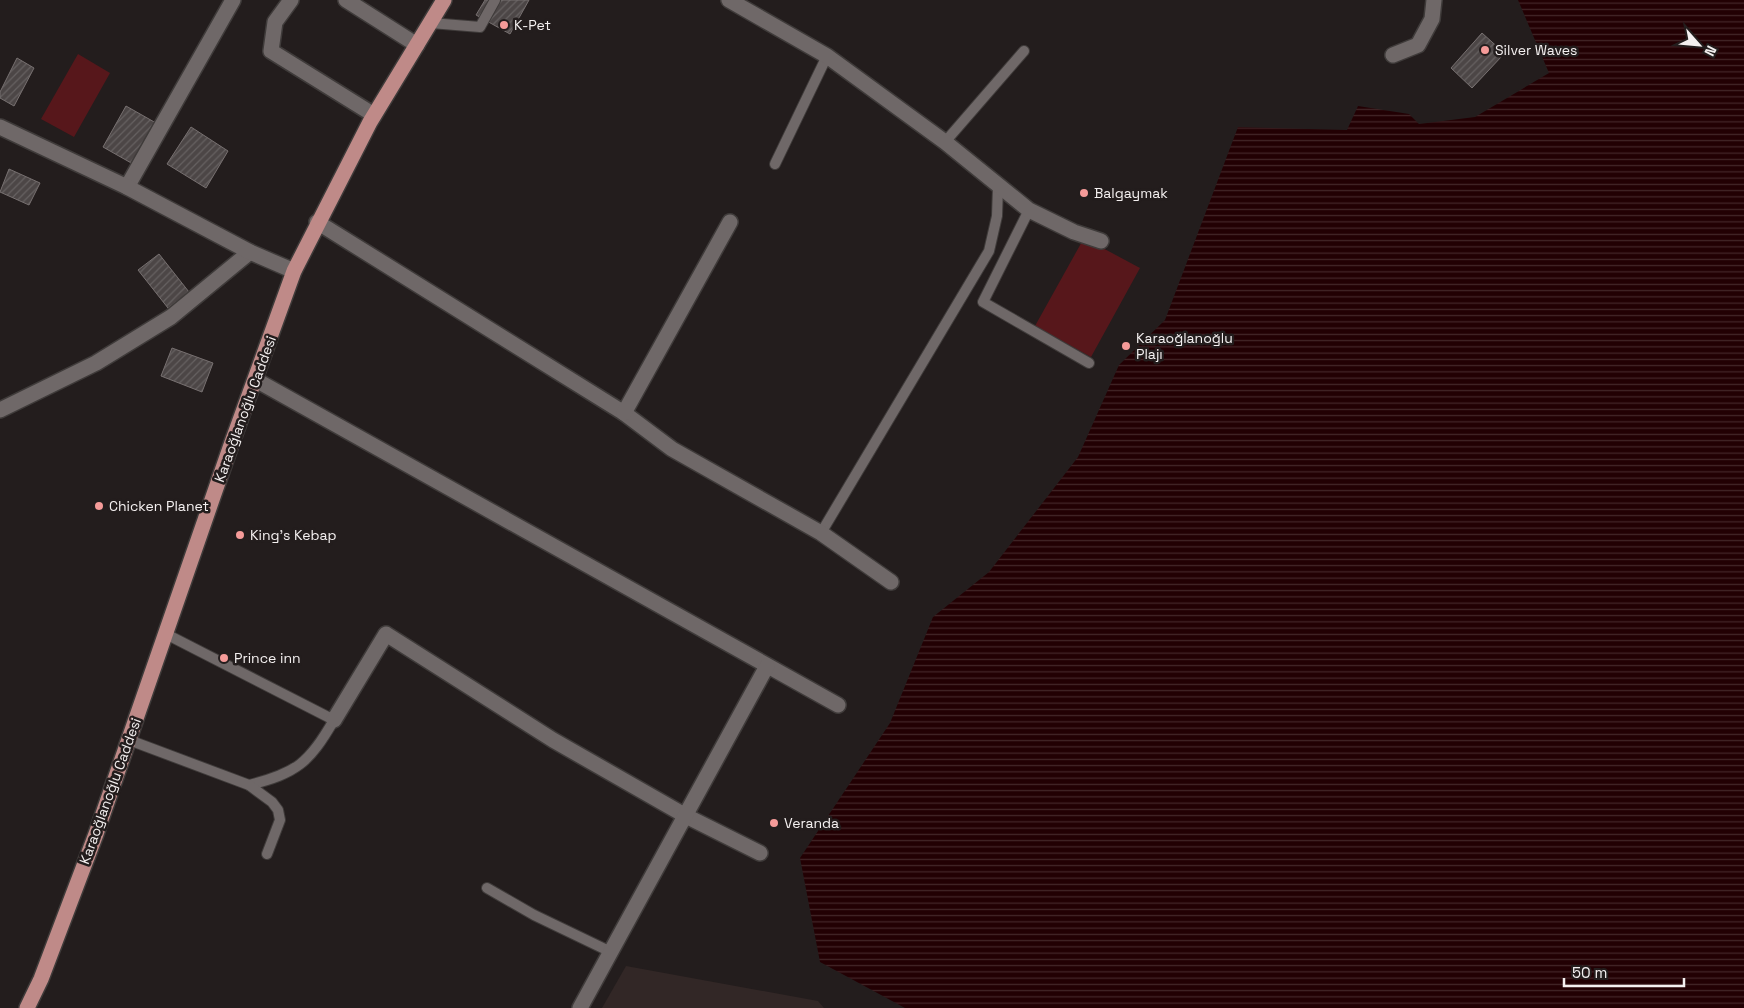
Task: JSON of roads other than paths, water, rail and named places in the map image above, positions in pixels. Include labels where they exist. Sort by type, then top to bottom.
[{"type":"main road","name":"Karaoğlanoğlu Caddesi","points":[[27,1008],[42,979],[129,740],[231,445],[294,271],[317,222],[374,114],[444,0]]},
{"type":"street","points":[[127,187],[233,0]]},
{"type":"street","points":[[291,0],[274,22],[271,51],[374,114]]},
{"type":"street","points":[[346,0],[417,45]]},
{"type":"street","points":[[729,0],[827,56],[945,142],[998,187],[1029,210],[1074,232],[1101,241]]},
{"type":"street","points":[[1393,55],[1418,45],[1432,19],[1434,0]]},
{"type":"street","points":[[0,127],[127,187],[250,252],[294,271]]},
{"type":"street","points":[[317,222],[624,413],[672,449],[821,533],[891,582]]},
{"type":"street","points":[[624,413],[730,222]]},
{"type":"street","points":[[0,410],[96,363],[171,317],[250,252]]},
{"type":"street","points":[[256,380],[838,705]]},
{"type":"street","points":[[334,720],[386,634],[553,740],[686,816],[760,853]]},
{"type":"street","points":[[580,1008],[767,666]]},
{"type":"lane","points":[[430,23],[480,27],[495,0]]},
{"type":"lane","points":[[945,142],[1024,51]]},
{"type":"lane","points":[[775,164],[827,56]]},
{"type":"lane","points":[[821,533],[989,251],[997,216],[998,187]]},
{"type":"lane","points":[[1029,210],[983,302],[1090,363]]},
{"type":"lane","points":[[166,634],[334,720],[313,751],[291,772],[249,785]]},
{"type":"lane","points":[[129,740],[249,785],[272,802],[279,814],[279,827],[267,854]]},
{"type":"lane","points":[[487,888],[534,915],[611,952]]},
{"type":"place","name":"K-Pet","points":[[504,25]]},
{"type":"place","name":"Silver Waves","points":[[1485,50]]},
{"type":"place","name":"Balgaymak","points":[[1084,193]]},
{"type":"place","name":"Karaoğlanoğlu Plajı","points":[[1126,346]]},
{"type":"place","name":"Chicken Planet","points":[[99,506]]},
{"type":"place","name":"King's Kebap","points":[[240,535]]},
{"type":"place","name":"Prince inn","points":[[224,658]]},
{"type":"place","name":"Veranda","points":[[774,823]]}]
